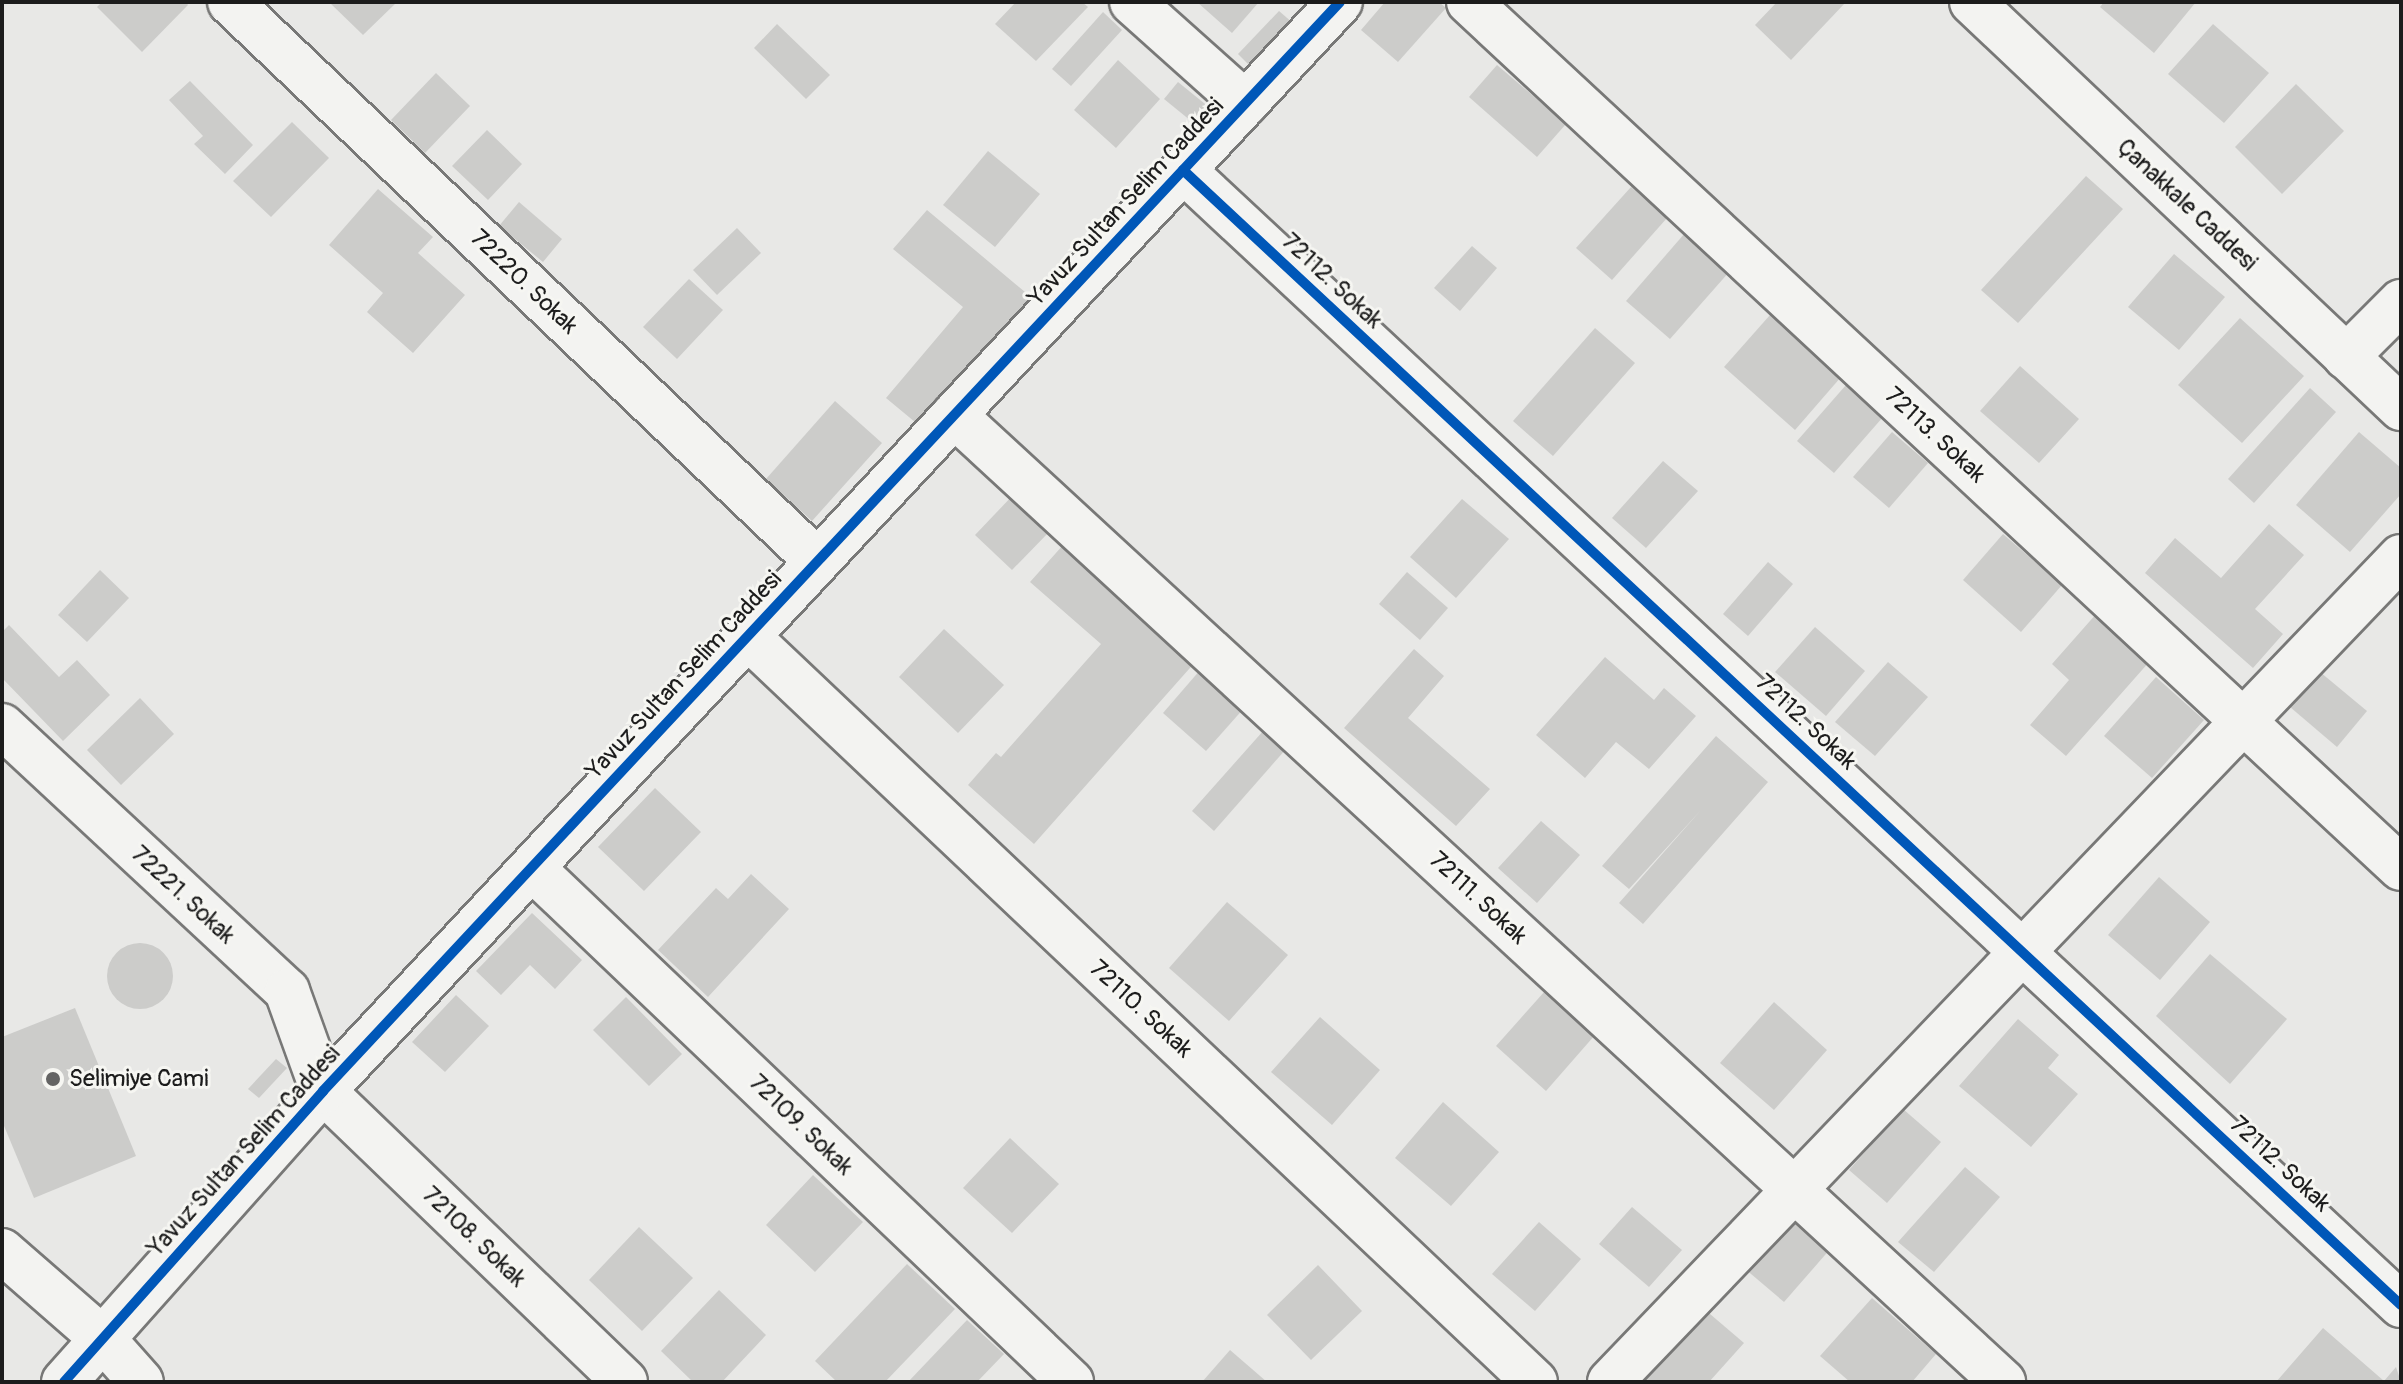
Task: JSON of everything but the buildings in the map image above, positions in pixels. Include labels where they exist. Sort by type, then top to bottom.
[{"type":"street","name":"72220. Sokak","points":[[230,2],[817,561]]},
{"type":"street","points":[[1132,2],[1245,103]]},
{"type":"street","name":"Yavuz Sultan Selim Caddesi","points":[[64,1382],[323,1091],[1340,2]]},
{"type":"street","name":"72113. Sokak","points":[[1469,2],[2401,868]]},
{"type":"street","name":"Çanakkale Caddesi","points":[[1972,2],[2401,408]]},
{"type":"street","name":"72112. Sokak","points":[[1183,170],[2401,1305]]},
{"type":"street","points":[[2346,357],[2401,302]]},
{"type":"street","name":"72111. Sokak","points":[[954,415],[2003,1382]]},
{"type":"street","points":[[1610,1382],[2401,557]]},
{"type":"street","name":"72110. Sokak","points":[[747,636],[1535,1382]]},
{"type":"street","name":"72221. Sokak","points":[[2,726],[287,991],[323,1091]]},
{"type":"street","name":"72109. Sokak","points":[[532,868],[1071,1382]]},
{"type":"street","name":"72108. Sokak","points":[[323,1091],[625,1382]]},
{"type":"street","points":[[2,1251],[103,1339],[141,1382]]},
{"type":"cycle path","points":[[64,1382],[323,1091],[1340,2]]},
{"type":"cycle path","points":[[1183,170],[2401,1305]]},
{"type":"place","name":"Selimiye Cami","points":[[53,1079]]}]
